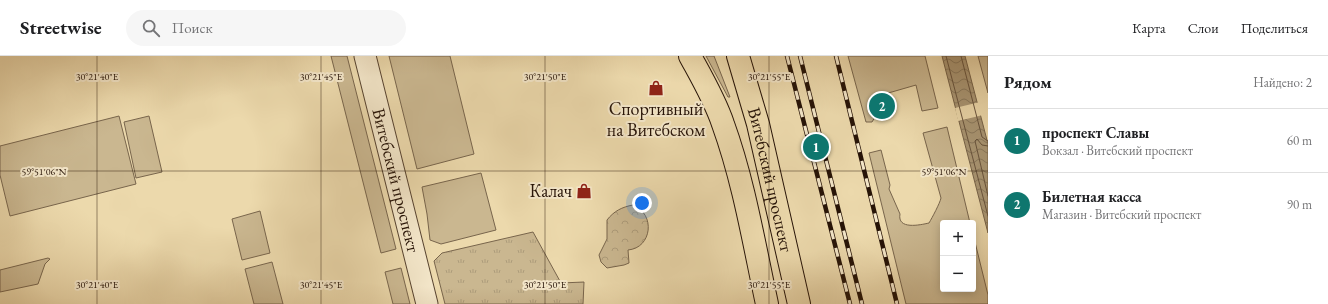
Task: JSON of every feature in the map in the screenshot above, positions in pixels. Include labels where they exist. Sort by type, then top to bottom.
[{"type":"main road","name":"Витебский проспект","points":[[690,56],[714,102],[732,150],[742,186],[767,304]]},
{"type":"main road","name":"Витебский проспект","points":[[738,56],[758,124],[799,304]]},
{"type":"street","name":"Витебский проспект","points":[[365,56],[427,304]]},
{"type":"green space","points":[[331,56],[347,56],[396,249],[381,253]]},
{"type":"green space","points":[[389,56],[450,56],[474,154],[417,169]]},
{"type":"green space","points":[[706,56],[714,56],[730,97],[728,97]]},
{"type":"green space","points":[[848,56],[925,56],[938,108],[922,111],[916,85],[871,98],[875,117],[872,122],[866,122]]},
{"type":"green space","points":[[978,56],[988,56],[988,93]]},
{"type":"green space","points":[[119,116],[136,184],[10,216],[0,175],[0,146]]},
{"type":"green space","points":[[149,116],[162,172],[136,178],[124,122]]},
{"type":"green space","points":[[947,127],[969,220],[940,220],[940,292],[976,292],[976,246],[988,295],[988,304],[906,304],[869,153],[881,150],[890,185],[889,189],[902,222],[910,225],[929,223],[941,198],[923,133]]},
{"type":"green space","points":[[481,173],[496,230],[441,244],[430,240],[422,187]]},
{"type":"green space","points":[[633,205],[640,209],[648,223],[646,237],[636,248],[628,250],[629,263],[607,268],[601,262],[599,255],[607,239],[607,220],[618,210]]},
{"type":"green space","points":[[260,211],[270,253],[242,260],[232,219]]},
{"type":"green space","points":[[533,232],[561,283],[584,282],[583,304],[445,304],[434,261],[442,253]]},
{"type":"green space","points":[[48,258],[50,259],[45,264],[38,284],[0,292],[0,270]]},
{"type":"green space","points":[[272,262],[283,304],[254,304],[245,269]]},
{"type":"green space","points":[[401,268],[410,304],[393,304],[385,272]]},
{"type":"water","points":[[942,56],[965,56],[988,144],[988,233]]},
{"type":"pier","points":[[980,102],[983,115],[958,121],[955,108]]},
{"type":"railway","points":[[787,56],[850,304]]},
{"type":"railway","points":[[800,56],[862,304]]},
{"type":"railway","points":[[836,56],[897,304]]},
{"type":"place","name":"Спортивный на Витебском","points":[[656,88]]},
{"type":"place","name":"Билетная касса","points":[[882,106]]},
{"type":"place","name":"проспект Славы","points":[[816,147]]},
{"type":"place","name":"Калач","points":[[584,191]]}]
